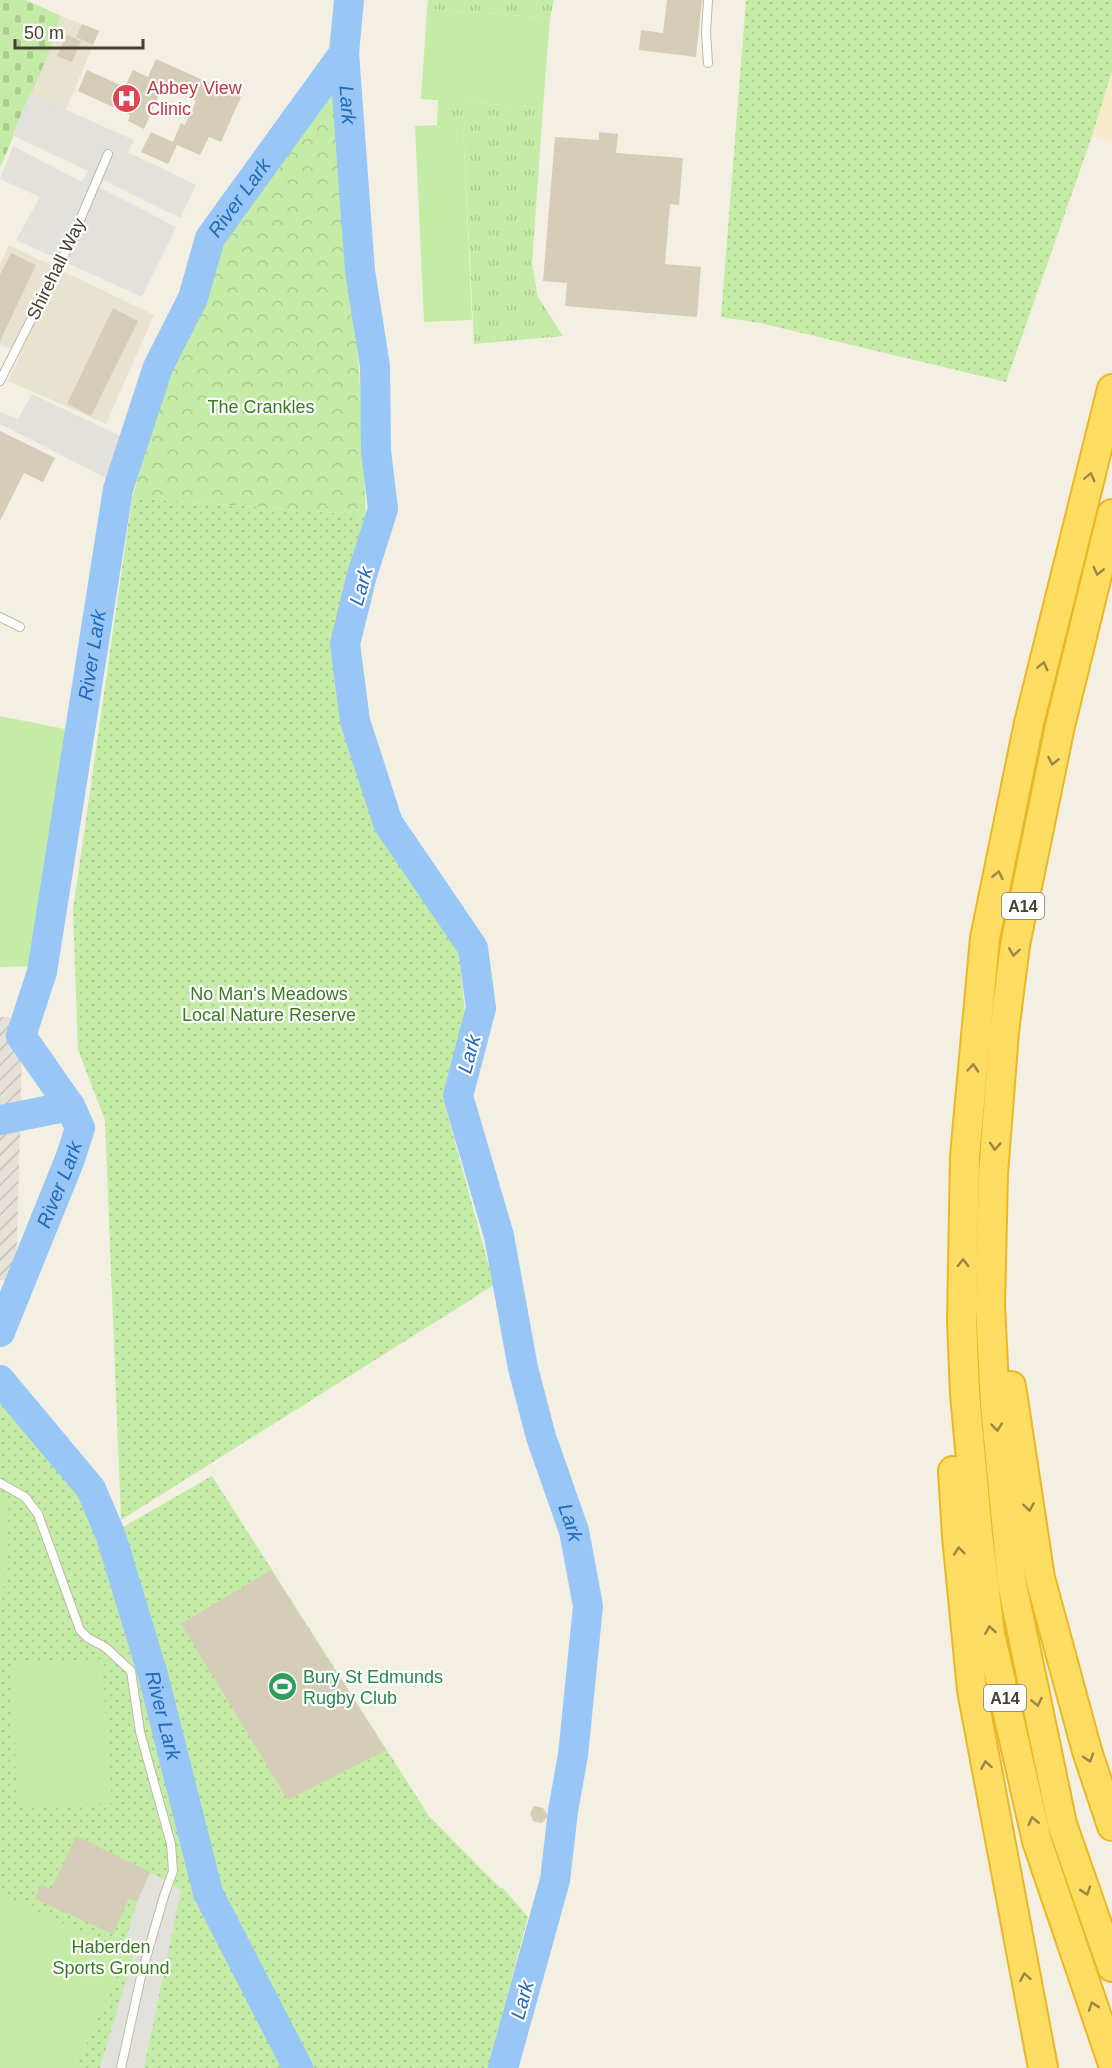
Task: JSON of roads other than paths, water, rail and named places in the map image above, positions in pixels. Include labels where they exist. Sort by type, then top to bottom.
[{"type":"highway","name":"A14","points":[[1112,388],[1029,723],[985,938],[965,1156],[962,1321],[965,1394],[990,1634],[1037,1841],[1112,2061]]},
{"type":"highway","name":"A14","points":[[1112,514],[1060,726],[1015,945],[1004,1032],[993,1174],[990,1305],[995,1404],[1012,1584],[1062,1824],[1112,1966]]},
{"type":"highway","points":[[990,1305],[1009,1373],[1040,1578],[1087,1751],[1112,1826]]},
{"type":"highway","points":[[962,1321],[948,1384],[957,1536],[972,1690],[1043,2068]]},
{"type":"lane","points":[[708,0],[706,32],[708,63]]},
{"type":"lane","name":"Shirehall Way","points":[[0,381],[71,241],[108,154]]},
{"type":"lane","points":[[0,617],[20,627]]},
{"type":"lane","points":[[0,1483],[25,1497],[38,1514],[80,1630],[88,1638],[105,1647],[131,1671],[140,1732],[171,1844],[173,1871],[142,1972],[121,2068]]},
{"type":"waterway","name":"River Lark","points":[[0,1332],[70,1159],[80,1128],[70,1106],[21,1036],[42,972],[118,489],[158,367],[193,298],[210,238],[344,53],[349,0]]},
{"type":"waterway","name":"Lark","points":[[344,53],[360,271],[375,366],[376,451],[383,509],[362,575],[345,644],[355,721],[388,823],[473,948],[481,1008],[458,1096],[499,1236],[523,1368],[541,1437],[574,1531],[588,1606],[573,1755],[563,1811],[555,1880],[503,2068]]},
{"type":"waterway","points":[[0,1120],[70,1106]]},
{"type":"waterway","name":"River Lark","points":[[0,1380],[91,1489],[111,1536],[153,1675],[208,1893],[298,2068]]},
{"type":"place","name":"Abbey View Clinic","points":[[126,98]]},
{"type":"place","name":"Bury St Edmunds Rugby Club","points":[[282,1687]]},
{"type":"park label","name":"The Crankles","points":[[261,407]]},
{"type":"park label","name":"No Man's Meadows Local Nature Reserve","points":[[269,1004]]},
{"type":"park label","name":"Haberden Sports Ground","points":[[111,1957]]}]
